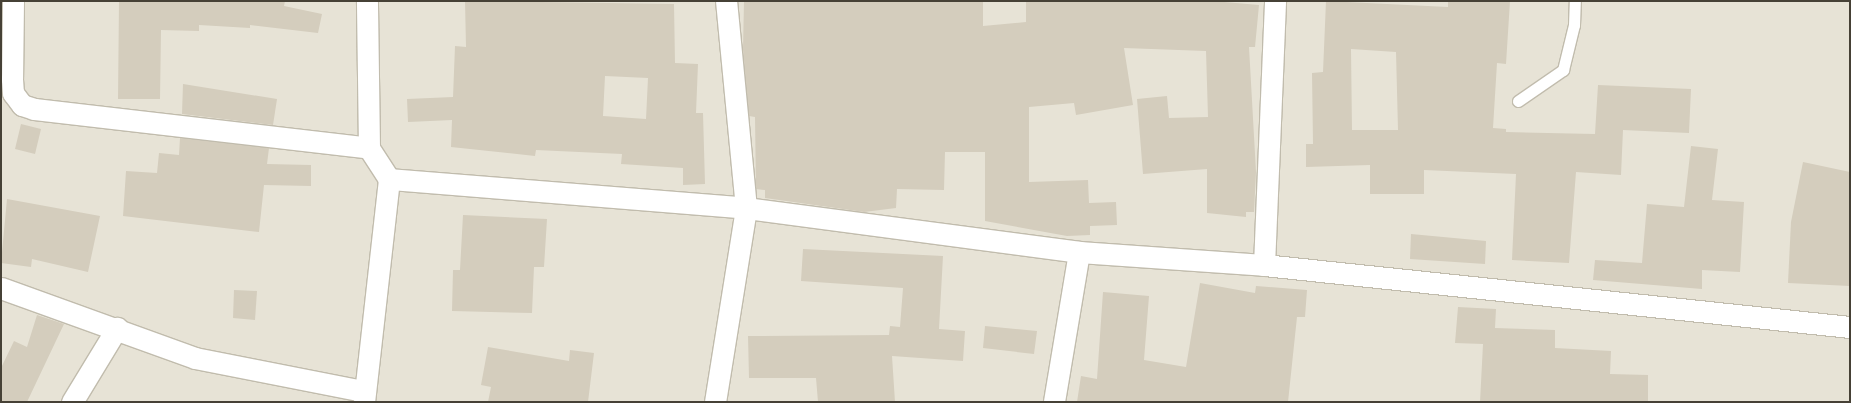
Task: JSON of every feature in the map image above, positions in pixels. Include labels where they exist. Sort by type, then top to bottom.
[{"type":"street","points":[[13,1],[7,93],[22,105],[34,109],[369,148]]},
{"type":"street","points":[[1,288],[116,328],[195,358],[363,396],[389,179],[369,148],[367,1]]},
{"type":"street","points":[[715,402],[746,208],[726,1]]},
{"type":"street","points":[[1264,265],[1275,1]]},
{"type":"street","points":[[389,179],[746,208],[1079,252],[1264,265],[1850,327]]},
{"type":"street","points":[[1054,402],[1079,252]]},
{"type":"street","points":[[72,402],[116,328]]},
{"type":"lane","points":[[1518,101],[1562,70],[1574,25],[1575,1]]},
{"type":"shaded area","points":[[1,1],[1850,1],[1850,402],[1,402]]},
{"type":"building","points":[[119,1],[285,1],[284,6],[322,14],[318,33],[250,25],[250,28],[199,25],[199,31],[161,30],[160,99],[118,99]]},
{"type":"building","points":[[465,1],[674,4],[675,63],[698,64],[696,113],[703,113],[705,184],[683,185],[683,168],[621,164],[622,154],[536,150],[535,156],[451,147],[452,120],[408,122],[407,99],[453,97],[455,46],[466,47]],"holes":[[[605,76],[648,78],[646,119],[603,116]]]},
{"type":"building","points":[[744,1],[983,1],[983,26],[1026,22],[1026,1],[1213,1],[1259,5],[1255,47],[1249,47],[1256,172],[1254,212],[1246,212],[1246,217],[1207,213],[1207,169],[1143,174],[1137,99],[1167,96],[1169,118],[1208,117],[1206,51],[1124,48],[1133,105],[1076,115],[1074,103],[1029,107],[1029,182],[1088,180],[1089,203],[1116,202],[1117,225],[1090,226],[1090,235],[1067,236],[985,221],[985,152],[945,152],[944,190],[897,189],[896,208],[864,212],[765,198],[765,190],[756,189],[755,117],[749,116],[743,50]]},
{"type":"building","points":[[1326,1],[1448,7],[1448,1],[1510,1],[1506,64],[1497,63],[1493,128],[1506,129],[1506,132],[1595,134],[1598,85],[1691,89],[1689,133],[1623,130],[1621,175],[1576,172],[1569,263],[1512,260],[1516,174],[1424,170],[1424,194],[1370,194],[1370,165],[1306,167],[1306,144],[1313,144],[1312,73],[1323,72]],"holes":[[[1351,49],[1396,52],[1398,130],[1352,130]]]},
{"type":"building","points":[[183,84],[277,99],[273,125],[182,114]]},
{"type":"building","points":[[21,124],[41,129],[35,154],[15,149]]},
{"type":"building","points":[[180,138],[269,148],[267,164],[311,165],[311,186],[264,185],[259,232],[123,216],[126,171],[157,173],[159,153],[179,155]]},
{"type":"building","points":[[1691,146],[1718,149],[1712,200],[1744,202],[1740,272],[1702,270],[1702,289],[1593,280],[1595,260],[1642,263],[1647,204],[1684,207]]},
{"type":"building","points":[[1803,162],[1850,172],[1850,286],[1788,283],[1791,222]]},
{"type":"building","points":[[7,199],[100,216],[88,272],[32,259],[31,267],[1,263]]},
{"type":"building","points":[[463,215],[547,219],[544,267],[534,267],[532,313],[452,311],[453,270],[460,270]]},
{"type":"building","points":[[1411,234],[1486,241],[1485,264],[1410,259]]},
{"type":"building","points":[[803,249],[943,256],[939,329],[965,331],[963,361],[892,356],[895,402],[818,402],[816,378],[749,378],[748,336],[889,335],[890,326],[900,327],[903,288],[801,281]]},
{"type":"building","points":[[1200,283],[1255,293],[1256,286],[1307,290],[1305,317],[1297,317],[1288,402],[1077,402],[1081,376],[1097,379],[1103,292],[1149,296],[1144,360],[1186,367]]},
{"type":"building","points":[[234,290],[257,291],[255,320],[233,318]]},
{"type":"building","points":[[1458,307],[1496,309],[1495,328],[1555,330],[1555,348],[1611,351],[1610,374],[1648,375],[1648,402],[1480,402],[1483,344],[1455,343]]},
{"type":"building","points":[[37,315],[64,324],[27,402],[1,402],[1,368],[14,341],[27,347]]},
{"type":"building","points":[[985,326],[1037,331],[1034,354],[983,348]]},
{"type":"building","points":[[488,347],[569,361],[570,350],[594,353],[588,402],[488,402],[491,387],[481,385]]}]
